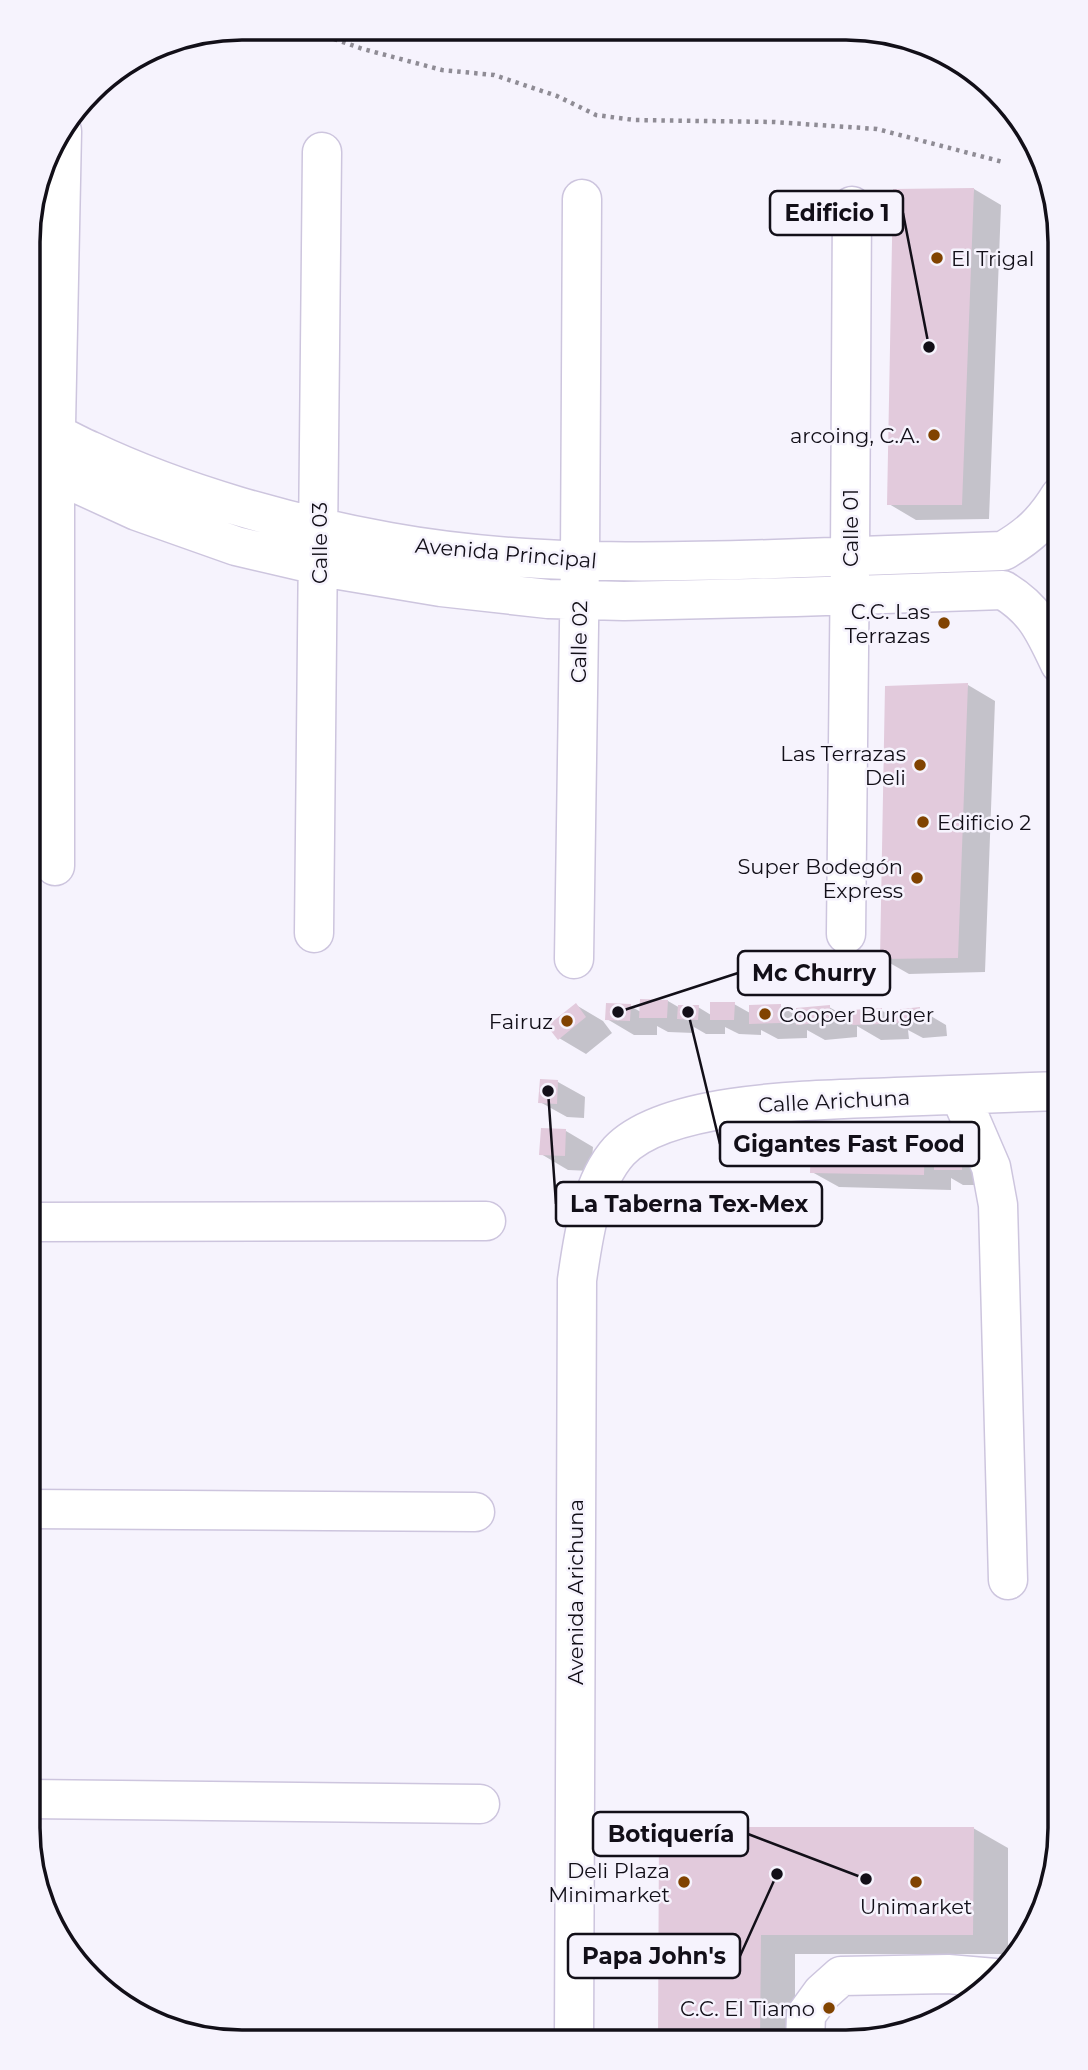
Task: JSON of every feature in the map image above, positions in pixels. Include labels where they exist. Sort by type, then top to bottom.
[{"type":"street","name":"Calle 03","points":[[314,933],[322,152]]},
{"type":"street","points":[[55,866],[43,427],[60,155]]},
{"type":"street","name":"Calle 02","points":[[574,959],[580,599],[582,199]]},
{"type":"street","name":"Calle 01","points":[[846,934],[852,206]]},
{"type":"street","name":"Avenida Principal","points":[[43,427],[91,452],[207,497],[391,542],[527,558],[618,562],[695,561],[1003,551],[1024,539],[1048,517]]},
{"type":"street","name":"Avenida Principal","points":[[43,468],[137,511],[236,546],[319,566],[441,587],[548,599],[624,601],[1003,590],[1020,600],[1041,625],[1048,639]]},
{"type":"street","name":"Calle Arichuna","points":[[619,1151],[636,1137],[662,1124],[699,1113],[739,1107],[820,1100],[1047,1092]]},
{"type":"street","points":[[960,1095],[991,1167],[998,1205],[1008,1580]]},
{"type":"street","name":"Avenida Arichuna","points":[[574,2030],[577,1280],[583,1235],[595,1194],[607,1168],[619,1151]]},
{"type":"street","points":[[40,1222],[486,1221]]},
{"type":"street","points":[[40,1509],[475,1512]]},
{"type":"street","points":[[40,1799],[480,1804]]},
{"type":"street","points":[[805,2030],[806,2015],[822,1993],[841,1976],[948,1974],[982,1977]]},
{"type":"path","points":[[339,41],[442,70],[494,75],[557,96],[596,115],[634,120],[774,122],[877,129],[1003,162]]},
{"type":"green space","points":[[51,178],[56,433],[40,425],[40,242],[44,202]]},
{"type":"building","points":[[974,188],[962,505],[887,505],[893,189]]},
{"type":"building","name":"Edificio 2","points":[[968,683],[958,958],[880,959],[885,686]]},
{"type":"building","points":[[640,999],[668,1000],[667,1018],[639,1018]]},
{"type":"building","points":[[710,1002],[735,1002],[734,1020],[710,1020]]},
{"type":"building","name":"Fairuz","points":[[576,1003],[586,1017],[558,1040],[547,1026]]},
{"type":"building","points":[[606,1003],[631,1004],[630,1021],[605,1020]]},
{"type":"building","name":"Cooper Burger","points":[[781,1004],[781,1023],[749,1024],[749,1005]]},
{"type":"building","points":[[678,1005],[699,1005],[698,1020],[677,1019]]},
{"type":"building","points":[[830,1005],[830,1022],[796,1025],[796,1008]]},
{"type":"building","points":[[920,1007],[920,1021],[894,1023],[893,1010]]},
{"type":"building","points":[[882,1008],[882,1024],[852,1025],[851,1010]]},
{"type":"building","points":[[540,1079],[558,1080],[557,1104],[538,1103]]},
{"type":"building","points":[[541,1128],[566,1129],[565,1156],[539,1155]]},
{"type":"building","points":[[811,1129],[925,1132],[924,1175],[810,1173]]},
{"type":"building","points":[[934,1150],[962,1150],[962,1170],[934,1170]]},
{"type":"building","points":[[659,1827],[974,1827],[973,1935],[761,1935],[760,2030],[658,2030]]},
{"type":"place","name":"El Trigal","points":[[937,258]]},
{"type":"place","name":"Edificio 1","points":[[929,347]]},
{"type":"place","name":"arcoing, C.A.","points":[[934,435]]},
{"type":"place","name":"C.C. Las Terrazas","points":[[944,623]]},
{"type":"place","name":"Las Terrazas Deli","points":[[920,765]]},
{"type":"place","name":"Edificio 2","points":[[923,822]]},
{"type":"place","name":"Super Bodegón Express","points":[[917,878]]},
{"type":"place","name":"Mc Churry","points":[[618,1012]]},
{"type":"place","name":"Gigantes Fast Food","points":[[688,1012]]},
{"type":"place","name":"Cooper Burger","points":[[765,1014]]},
{"type":"place","name":"Fairuz","points":[[567,1021]]},
{"type":"place","name":"La Taberna Tex-Mex","points":[[548,1091]]},
{"type":"place","name":"Papa John's","points":[[777,1874]]},
{"type":"place","name":"Botiquería","points":[[866,1879]]},
{"type":"place","name":"Deli Plaza Minimarket","points":[[684,1882]]},
{"type":"place","name":"Unimarket","points":[[916,1882]]},
{"type":"place","name":"C.C. El Tiamo","points":[[829,2008]]}]
